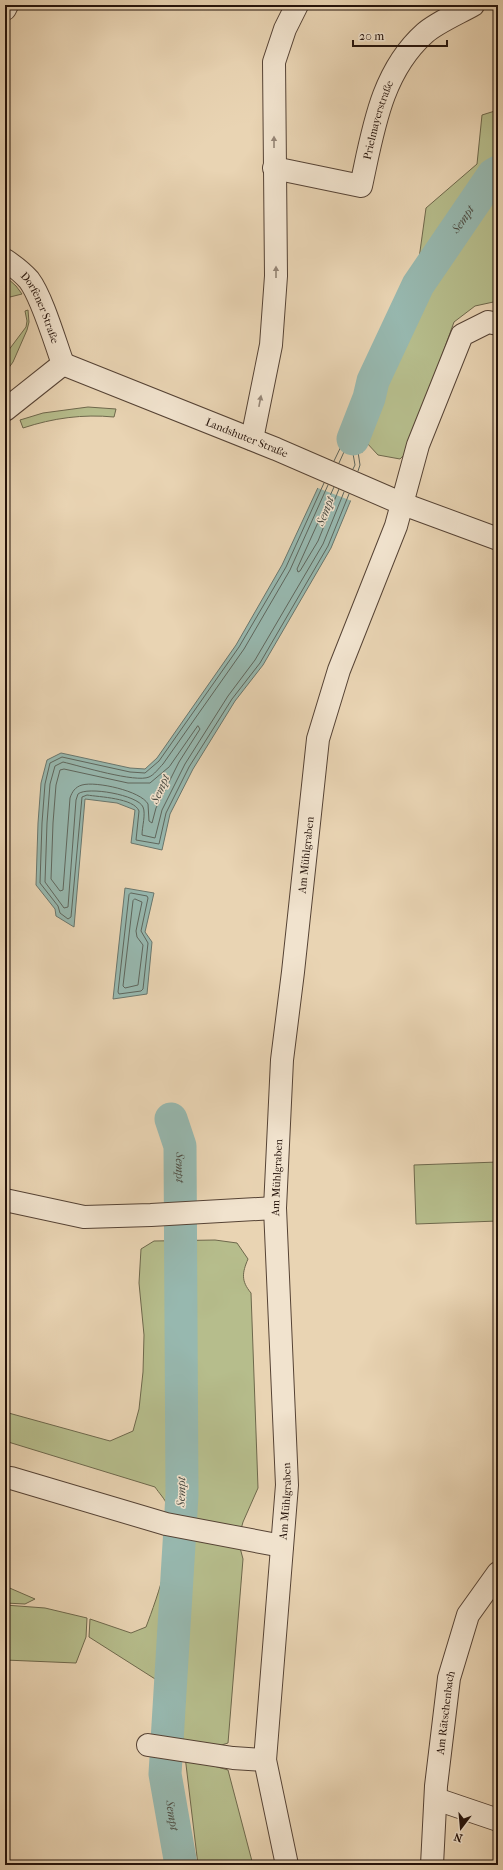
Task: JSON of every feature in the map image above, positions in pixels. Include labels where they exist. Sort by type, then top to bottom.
[{"type":"street","points":[[5,9],[7,5]]},
{"type":"street","points":[[252,439],[271,346],[276,276],[274,62],[285,29],[297,5]]},
{"type":"street","name":"Prielmayerstraße","points":[[274,168],[361,186],[380,103],[400,61],[425,32],[472,5]]},
{"type":"street","name":"Dorfener Straße","points":[[5,260],[18,268],[30,281],[40,302],[63,364]]},
{"type":"street","name":"Am Mühlgraben","points":[[287,1865],[266,1760],[287,1485],[275,1208],[282,1060],[318,739],[340,670],[403,504],[418,445],[462,335],[488,322],[498,324]]},
{"type":"street","points":[[5,410],[63,364]]},
{"type":"street","name":"Landshuter Straße","points":[[63,364],[313,464],[403,504],[498,539]]},
{"type":"street","points":[[5,1200],[84,1217],[275,1208]]},
{"type":"street","points":[[11,1478],[166,1524],[282,1546]]},
{"type":"street","name":"Am Rätschenbach","points":[[432,1865],[436,1798],[448,1678],[468,1615],[498,1573]]},
{"type":"street","points":[[148,1745],[189,1752],[266,1760]]},
{"type":"street","points":[[436,1798],[498,1820]]},
{"type":"green space","points":[[498,110],[498,301],[475,306],[454,322],[407,452],[400,459],[378,455],[366,442],[409,331],[426,208],[477,164],[482,115]]},
{"type":"green space","points":[[5,276],[22,294],[10,297],[5,293]]},
{"type":"green space","points":[[28,310],[29,322],[27,330],[13,362],[5,373],[5,355],[26,327],[27,321],[25,311]]},
{"type":"green space","points":[[88,407],[116,409],[114,417],[91,416],[68,418],[23,428],[20,420],[43,413]]},
{"type":"green space","points":[[498,1162],[498,1221],[416,1224],[414,1165]]},
{"type":"green space","points":[[215,1240],[237,1243],[248,1259],[244,1273],[244,1281],[251,1293],[258,1488],[243,1522],[238,1540],[243,1559],[228,1743],[212,1748],[214,1766],[228,1770],[253,1865],[198,1865],[182,1731],[185,1698],[89,1637],[90,1619],[131,1633],[146,1627],[161,1584],[169,1549],[171,1533],[170,1518],[165,1500],[155,1487],[5,1441],[5,1412],[110,1441],[133,1431],[139,1409],[143,1372],[144,1335],[139,1283],[141,1249],[154,1241]]},
{"type":"green space","points":[[5,1586],[35,1599],[25,1604],[5,1603]]},
{"type":"green space","points":[[5,1605],[45,1608],[87,1618],[86,1637],[76,1663],[5,1660]]},
{"type":"water","points":[[369,398],[371,408],[361,445],[365,466],[331,548],[263,665],[235,701],[193,769],[170,814],[162,850],[131,843],[135,810],[117,803],[85,799],[74,927],[56,916],[55,909],[36,885],[41,783],[47,760],[61,753],[130,768],[145,769],[157,758],[236,645],[282,565],[355,408]]},
{"type":"water","points":[[125,888],[154,893],[145,932],[152,942],[147,994],[113,999]]},
{"type":"pier","points":[[337,441],[364,453],[367,466],[352,501],[315,487]]},
{"type":"waterway","name":"Sempt","points":[[353,439],[369,398],[373,381],[418,285],[493,175],[498,172]]},
{"type":"waterway","name":"Sempt","points":[[171,1119],[180,1146],[182,1495],[165,1774],[181,1865]]}]
